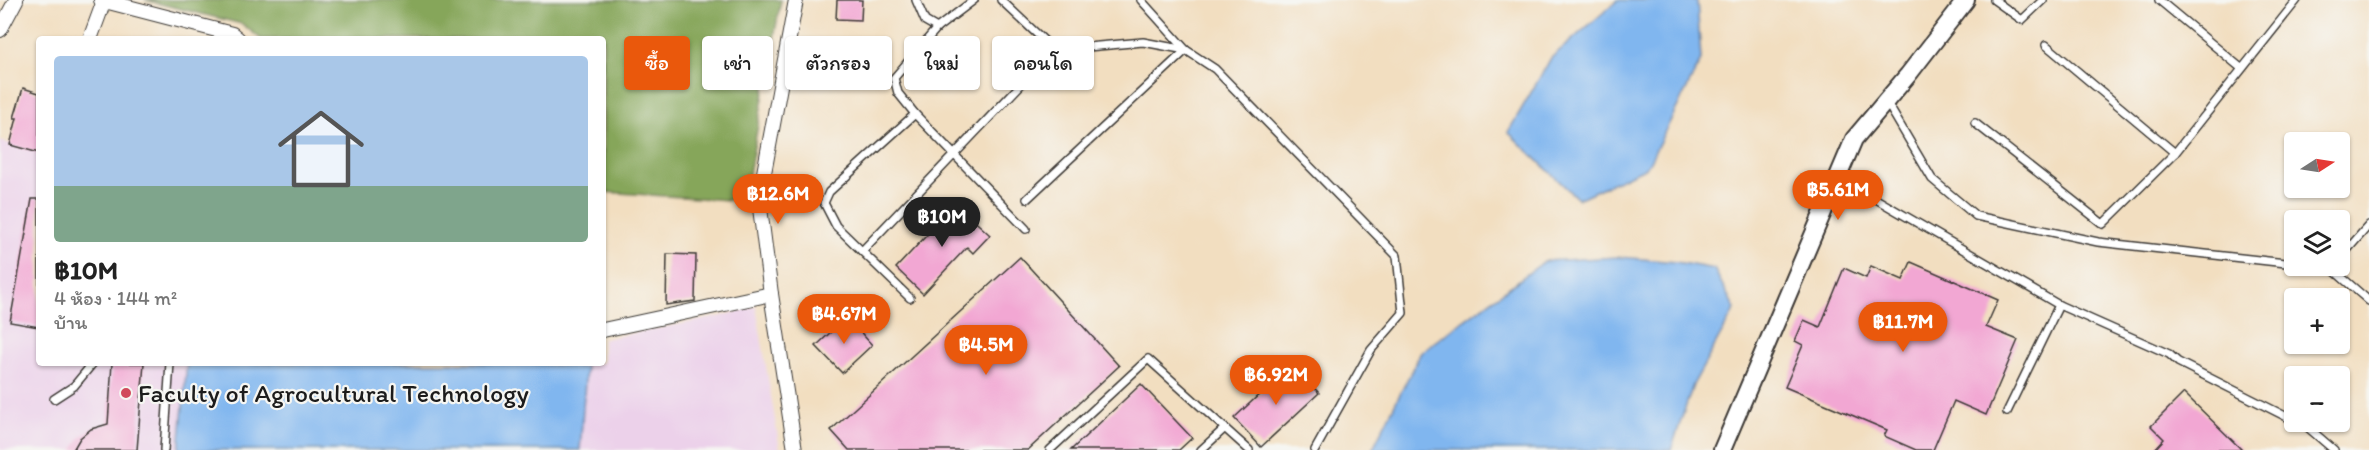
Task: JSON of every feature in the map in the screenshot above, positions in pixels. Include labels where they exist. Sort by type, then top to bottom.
[{"type":"street","points":[[0,30],[16,0]]},
{"type":"street","points":[[91,36],[103,0],[234,36]]},
{"type":"street","points":[[795,450],[759,200],[796,0]]},
{"type":"street","points":[[1722,450],[1854,139],[1966,0]]},
{"type":"street","points":[[606,329],[771,294]]},
{"type":"lane","points":[[916,0],[925,21],[937,28]]},
{"type":"lane","points":[[974,0],[937,28],[894,78],[898,93],[915,114],[1026,229]]},
{"type":"lane","points":[[1001,0],[1039,36]]},
{"type":"lane","points":[[1142,0],[1186,50],[1215,69],[1397,256],[1403,313],[1371,350],[1315,450]]},
{"type":"lane","points":[[1994,0],[2022,20],[2043,0]]},
{"type":"lane","points":[[2159,0],[2241,68]]},
{"type":"lane","points":[[1975,123],[2103,224],[2175,153],[2297,0]]},
{"type":"lane","points":[[1094,46],[1143,42],[1186,50]]},
{"type":"lane","points":[[2046,45],[2175,153]]},
{"type":"lane","points":[[1027,199],[1186,50]]},
{"type":"lane","points":[[862,251],[1015,90]]},
{"type":"lane","points":[[1886,102],[1932,179],[1976,216],[2098,242],[2284,263]]},
{"type":"lane","points":[[910,298],[836,226],[824,203],[825,197],[915,114]]},
{"type":"lane","points":[[1838,177],[2059,305],[2169,354],[2178,362],[2284,415]]},
{"type":"lane","points":[[2350,247],[2369,225]]},
{"type":"lane","points":[[2342,276],[2369,301]]},
{"type":"lane","points":[[2007,412],[2059,305]]},
{"type":"lane","points":[[1050,450],[1148,359],[1249,450]]},
{"type":"lane","points":[[54,399],[74,386],[91,366]]},
{"type":"lane","points":[[164,450],[170,366]]},
{"type":"lane","points":[[1201,450],[1225,428]]},
{"type":"lane","points":[[2313,432],[2334,450]]},
{"type":"shaded area","points":[[0,141],[36,152],[36,366],[606,366],[606,338],[718,317],[756,306],[780,450],[0,450]]},
{"type":"green space","points":[[145,0],[781,0],[773,43],[773,36],[702,36],[702,90],[764,90],[744,201],[606,192],[606,36],[257,36],[242,24]]},
{"type":"water","points":[[1618,0],[1697,0],[1701,60],[1647,167],[1578,199],[1508,132],[1551,58]]},
{"type":"water","points":[[1619,257],[1676,262],[1714,269],[1735,309],[1693,385],[1671,450],[1372,450],[1421,352],[1545,261]]},
{"type":"water","points":[[187,366],[586,367],[580,450],[179,450]]},
{"type":"building","points":[[837,0],[862,0],[861,20],[836,19]]},
{"type":"building","points":[[23,88],[36,92],[36,152],[10,145],[17,118],[14,118]]},
{"type":"building","points":[[32,199],[36,199],[36,326],[10,322]]},
{"type":"building","points":[[956,204],[990,235],[973,253],[967,247],[923,294],[896,268]]},
{"type":"building","points":[[667,254],[696,255],[695,301],[666,305]]},
{"type":"building","points":[[1020,257],[1119,366],[1028,450],[849,450],[831,430]]},
{"type":"building","points":[[1911,262],[1998,300],[1986,327],[2018,340],[1986,415],[1954,401],[1933,450],[1916,450],[1884,436],[1887,430],[1785,387],[1803,345],[1795,341],[1804,320],[1820,327],[1844,268],[1866,278],[1871,266],[1903,280]]},
{"type":"building","points":[[847,317],[872,345],[842,373],[816,346]]},
{"type":"building","points":[[1292,364],[1319,393],[1261,447],[1234,418]]},
{"type":"building","name":"Faculty of Agrocultural Technology","points":[[112,366],[144,366],[137,450],[73,450],[80,438],[91,429],[108,424]]},
{"type":"building","points":[[1141,384],[1192,438],[1179,450],[1071,450]]},
{"type":"building","points":[[2184,393],[2242,450],[2154,450],[2164,439],[2151,426]]},
{"type":"place","name":"Faculty of Agrocultural Technology","points":[[126,393]]}]
